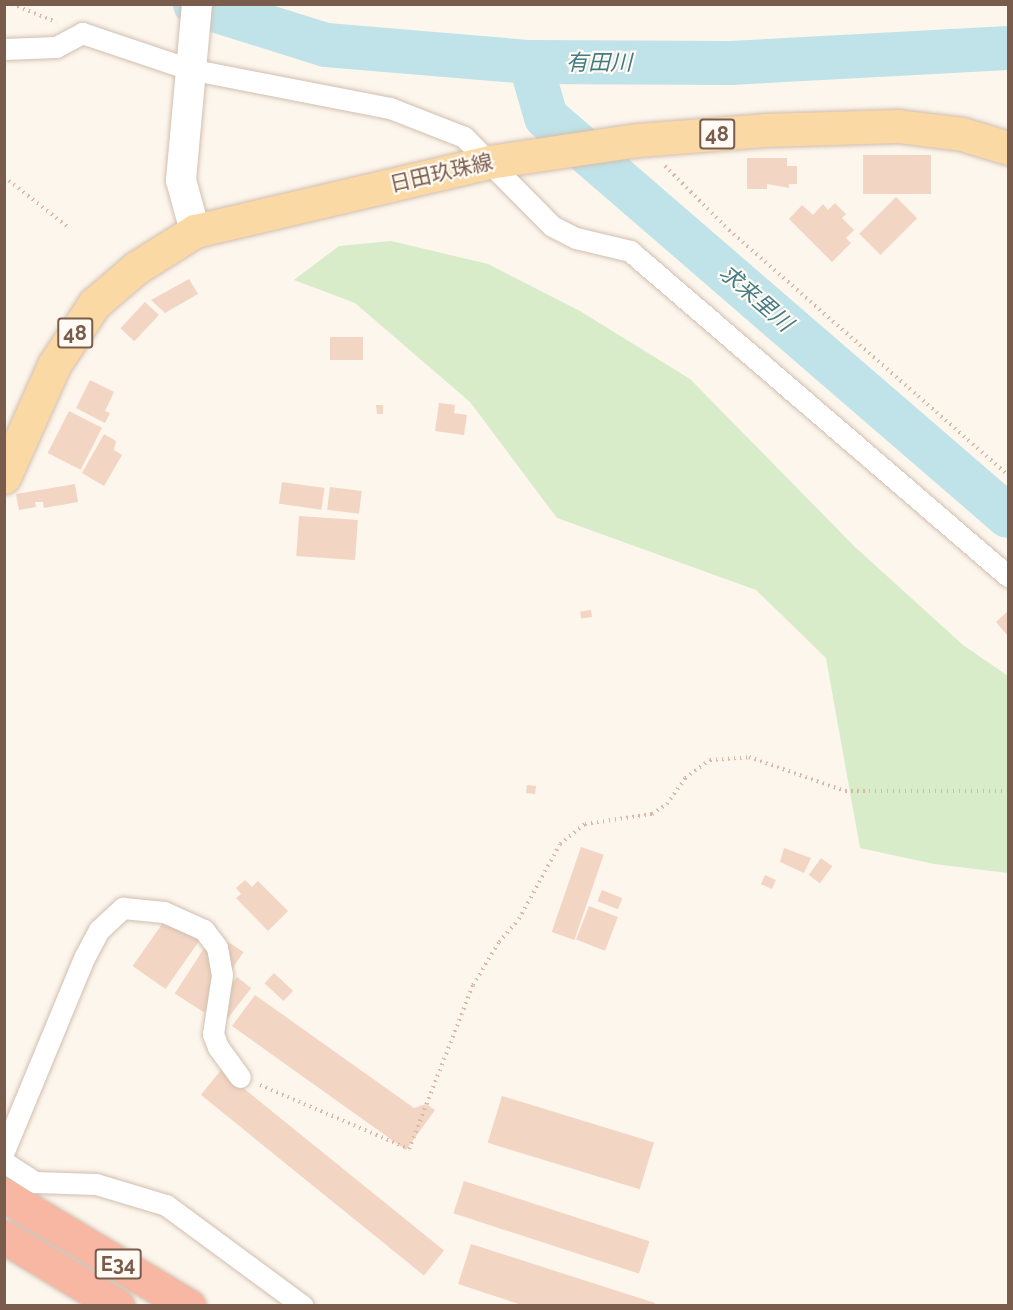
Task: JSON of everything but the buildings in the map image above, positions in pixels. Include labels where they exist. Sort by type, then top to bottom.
[{"type":"highway","name":"E34","points":[[4,1196],[189,1305]]},
{"type":"highway","name":"E34","points":[[17,1245],[118,1305]]},
{"type":"main road","name":"日田玖珠線","points":[[4,477],[54,365],[94,304],[136,267],[195,231],[489,162],[537,154],[764,130],[898,126],[962,134],[1008,148]]},
{"type":"street","points":[[195,231],[181,180],[189,69],[197,4]]},
{"type":"street","points":[[4,49],[56,47],[82,33],[189,69],[390,108],[464,137],[552,226],[576,238],[630,251],[1008,576]]},
{"type":"street","points":[[4,1151],[84,958],[99,930],[123,908],[164,912],[204,930],[217,947],[222,975],[213,1034],[218,1047],[240,1077]]},
{"type":"street","points":[[4,1162],[35,1182],[96,1184],[166,1205],[303,1305]]},
{"type":"path","points":[[12,4],[82,33]]},
{"type":"path","points":[[656,157],[729,230],[1008,475]]},
{"type":"path","points":[[4,177],[68,227]]},
{"type":"path","points":[[240,1077],[409,1149],[473,985],[499,942],[519,919],[560,844],[585,824],[652,814],[667,804],[685,778],[710,760],[749,757],[845,790],[1008,791]]},
{"type":"green space","points":[[391,241],[488,264],[580,311],[690,379],[855,547],[963,645],[1008,676],[1008,873],[934,864],[860,848],[826,658],[756,590],[557,518],[470,402],[355,303],[294,280],[339,246]]},
{"type":"waterway","name":"有田川","points":[[195,4],[326,45],[530,62],[731,63],[1008,48]]},
{"type":"waterway","name":"求来里川","points":[[530,62],[546,117],[1008,516]]}]
